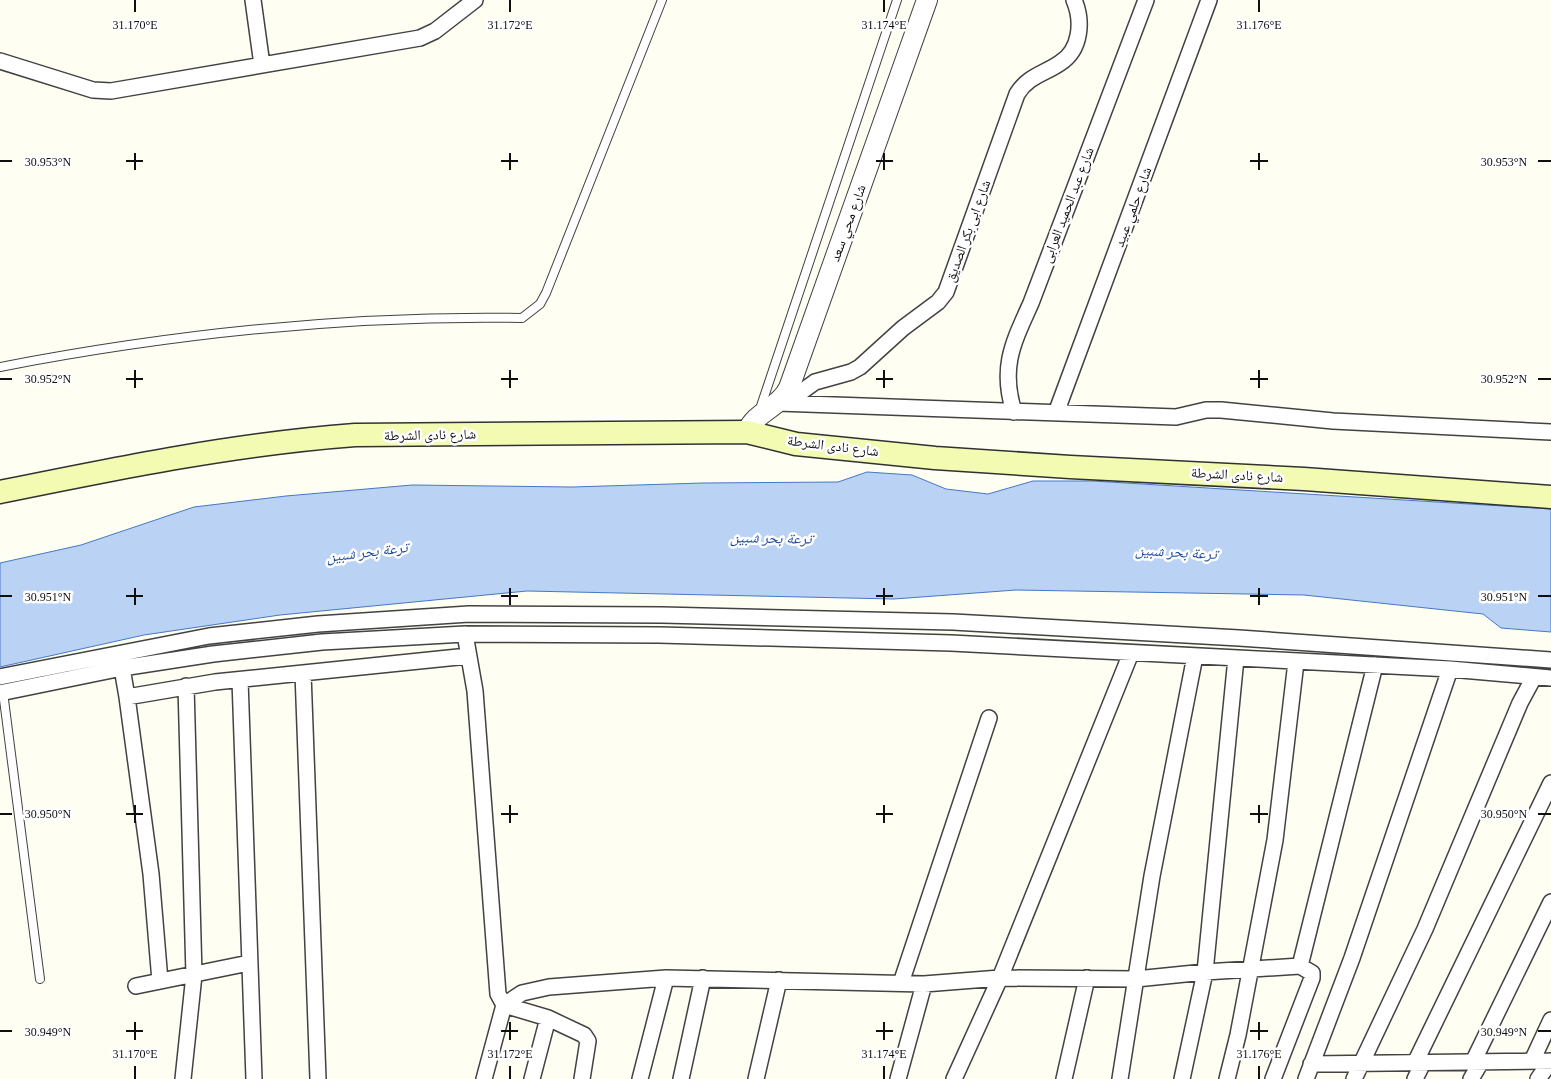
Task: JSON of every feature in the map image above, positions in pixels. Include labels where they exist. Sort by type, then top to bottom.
[{"type":"main road","name":"شارع نادى الشرطة","points":[[0,492],[204,452],[317,438],[355,435],[752,423],[796,444],[935,458],[1070,467],[1304,478],[1551,498]]},
{"type":"street","points":[[253,0],[262,65]]},
{"type":"street","points":[[0,61],[102,92],[420,38],[434,31],[475,0]]},
{"type":"street","name":"شارع محي سعد","points":[[752,423],[778,403],[789,388],[927,0]]},
{"type":"street","name":"شارع ابى بكر الصديق","points":[[778,403],[797,395],[815,382],[851,372],[860,367],[903,328],[938,302],[946,292],[1017,94],[1022,86],[1035,75],[1062,63],[1075,45],[1080,23],[1074,0]]},
{"type":"street","name":"شارع عبد الحميد العرابى","points":[[1014,412],[1008,386],[1008,365],[1012,346],[1031,303],[1146,0]]},
{"type":"street","name":"شارع حلمي عبيد","points":[[1056,413],[1209,0]]},
{"type":"street","points":[[778,403],[1176,417],[1206,410],[1222,410],[1333,421],[1551,432]]},
{"type":"street","points":[[0,676],[210,636],[318,624],[469,614],[662,615],[953,622],[1239,638],[1551,660]]},
{"type":"street","points":[[465,634],[475,691],[496,983],[504,1005],[484,1079]]},
{"type":"street","points":[[2,693],[122,668],[322,642],[465,634],[812,638],[1450,669],[1551,678]]},
{"type":"street","points":[[954,1079],[1000,978],[1131,653]]},
{"type":"street","points":[[127,697],[186,686],[468,656]]},
{"type":"street","points":[[1120,1079],[1152,876],[1195,656]]},
{"type":"street","points":[[1182,1079],[1205,972],[1236,658]]},
{"type":"street","points":[[1227,1079],[1275,840],[1296,662]]},
{"type":"street","points":[[1300,966],[1376,665]]},
{"type":"street","points":[[122,668],[151,874],[160,981]]},
{"type":"street","points":[[1306,1079],[1352,958],[1450,669]]},
{"type":"street","points":[[303,673],[318,1079]]},
{"type":"street","points":[[1354,1079],[1402,981],[1520,703],[1534,677]]},
{"type":"street","points":[[240,680],[254,1079]]},
{"type":"street","points":[[183,1079],[194,975],[186,686]]},
{"type":"street","points":[[901,982],[989,718]]},
{"type":"street","points":[[1415,1079],[1419,1063],[1551,783]]},
{"type":"street","points":[[1471,1079],[1477,1062],[1551,902]]},
{"type":"street","points":[[136,986],[249,963]]},
{"type":"street","points":[[504,1005],[522,993],[549,987],[666,978],[924,984],[1000,978],[1136,979],[1205,972],[1250,971],[1300,966],[1312,972],[1312,978],[1273,1079]]},
{"type":"street","points":[[640,1079],[666,978]]},
{"type":"street","points":[[681,1079],[703,978]]},
{"type":"street","points":[[1064,1079],[1087,978]]},
{"type":"street","points":[[756,1079],[779,980]]},
{"type":"street","points":[[898,1079],[924,984]]},
{"type":"street","points":[[504,1005],[548,1018],[571,1027],[584,1035],[588,1041],[582,1079]]},
{"type":"street","points":[[532,1079],[548,1018]]},
{"type":"street","points":[[1532,1062],[1551,1020]]},
{"type":"street","points":[[1311,1064],[1551,1061]]},
{"type":"street","points":[[1538,1079],[1551,1061]]},
{"type":"lane","points":[[0,367],[62,355],[264,329],[377,320],[522,318],[540,304],[546,293],[662,0]]},
{"type":"lane","points":[[752,423],[897,0]]},
{"type":"lane","points":[[2,693],[40,979]]},
{"type":"water","name":"ترعة بحر شبين","points":[[867,472],[912,475],[946,489],[988,494],[1033,481],[1093,481],[1551,509],[1551,632],[1501,628],[1483,614],[1304,595],[1016,590],[894,599],[527,591],[280,615],[144,635],[0,667],[0,563],[81,545],[194,507],[286,496],[412,485],[572,487],[703,483],[838,482]]}]
